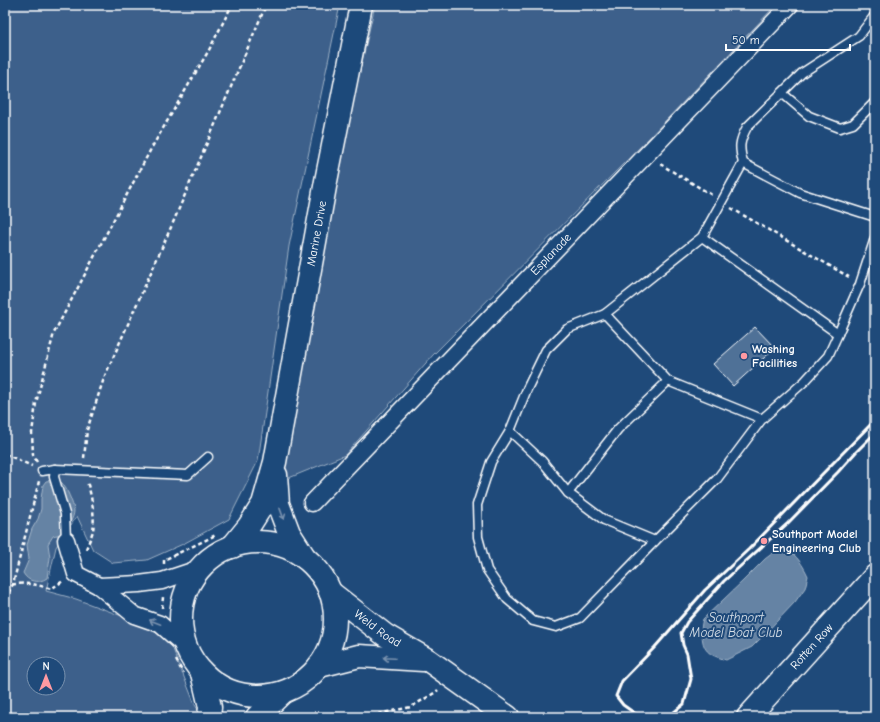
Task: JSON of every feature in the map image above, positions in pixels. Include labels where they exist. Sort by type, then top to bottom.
[{"type":"street","name":"Marine Drive","points":[[226,540],[249,526],[263,504],[275,462],[326,181],[361,5]]},
{"type":"street","name":"Esplanade","points":[[312,503],[790,5]]},
{"type":"street","name":"Marine Drive","points":[[275,462],[278,504],[289,533],[305,558]]},
{"type":"street","points":[[66,540],[76,574],[99,586],[134,615],[160,624],[180,652],[193,661],[194,675],[210,712]]},
{"type":"street","points":[[180,652],[181,610],[190,582],[200,568],[214,556],[226,540],[276,544],[290,549],[305,558],[320,573],[330,592],[334,606],[334,631],[329,650],[319,666],[299,685],[282,693],[252,696],[228,691],[210,680],[194,675]]},
{"type":"street","points":[[99,586],[162,581],[200,568]]},
{"type":"street","name":"Rotten Row","points":[[748,717],[875,576]]},
{"type":"street","name":"Weld Road","points":[[330,592],[385,635],[428,660],[508,717]]},
{"type":"street","name":"Weld Road","points":[[319,666],[359,656],[428,660]]},
{"type":"street","points":[[257,717],[282,693]]},
{"type":"lane","points":[[875,15],[859,36],[802,73],[748,127],[742,137],[739,148],[743,163],[702,237],[605,314],[567,329],[546,350],[526,389],[510,431],[492,462],[477,505],[478,537],[486,570],[506,599],[533,621],[556,628],[580,618],[718,479],[762,419],[805,381],[828,356],[860,284],[875,238]]},
{"type":"lane","points":[[782,93],[809,116],[840,128],[853,124],[875,102]]},
{"type":"lane","points":[[743,163],[800,192],[875,217]]},
{"type":"lane","points":[[702,237],[838,334]]},
{"type":"lane","points":[[605,314],[668,381],[762,419]]},
{"type":"lane","points":[[568,493],[618,429],[668,381]]},
{"type":"lane","points":[[510,431],[542,461],[568,493],[604,520],[655,541]]},
{"type":"lane","points":[[42,470],[55,469],[188,475],[208,457]]},
{"type":"lane","points":[[55,469],[54,477],[66,514],[66,540]]},
{"type":"path","points":[[5,599],[13,584],[42,470],[34,455],[32,433],[36,403],[54,333],[152,147],[209,50],[232,5]]},
{"type":"path","points":[[5,586],[26,582],[50,589],[76,574],[92,531],[90,492],[83,471],[87,430],[104,378],[172,225],[266,5]]},
{"type":"path","points":[[646,156],[860,284]]},
{"type":"path","points":[[5,454],[42,470]]},
{"type":"path","points":[[160,624],[164,595],[162,581],[164,560],[203,542],[226,540]]},
{"type":"path","points":[[180,652],[194,675]]},
{"type":"path","points":[[365,717],[411,707],[436,692],[449,675]]},
{"type":"path","points":[[210,712],[233,717]]},
{"type":"shaded area","points":[[5,5],[340,5],[289,246],[258,461],[229,519],[183,544],[147,560],[113,563],[93,550],[77,516],[56,547],[46,591],[76,599],[122,616],[169,639],[195,705],[203,717],[5,717]]},
{"type":"shaded area","points":[[375,5],[776,5],[648,139],[433,355],[345,455],[284,480],[287,442],[344,141]]},
{"type":"water","points":[[55,480],[61,482],[65,487],[73,504],[74,514],[66,529],[61,534],[53,536],[48,544],[50,558],[47,578],[40,581],[34,581],[30,580],[23,573],[29,559],[27,545],[41,509],[43,485],[46,481]]},
{"type":"water","name":"Southport Model Boat Club","points":[[787,549],[799,561],[808,576],[805,588],[795,602],[752,647],[726,660],[712,655],[704,646],[701,627],[703,619],[765,559],[777,550]]},
{"type":"building","name":"Washing Facilities","points":[[755,327],[775,348],[733,386],[713,364]]},
{"type":"railway","points":[[640,717],[623,705],[616,696],[622,681],[655,647],[705,590],[749,549],[875,420]]},
{"type":"railway","points":[[668,717],[684,704],[691,679],[687,654],[683,645],[681,633],[687,622],[724,581],[788,523],[856,452],[871,437],[875,436]]},
{"type":"place","name":"Washing Facilities","points":[[744,356]]},
{"type":"place","name":"Southport Model Engineering Club","points":[[764,541]]}]
